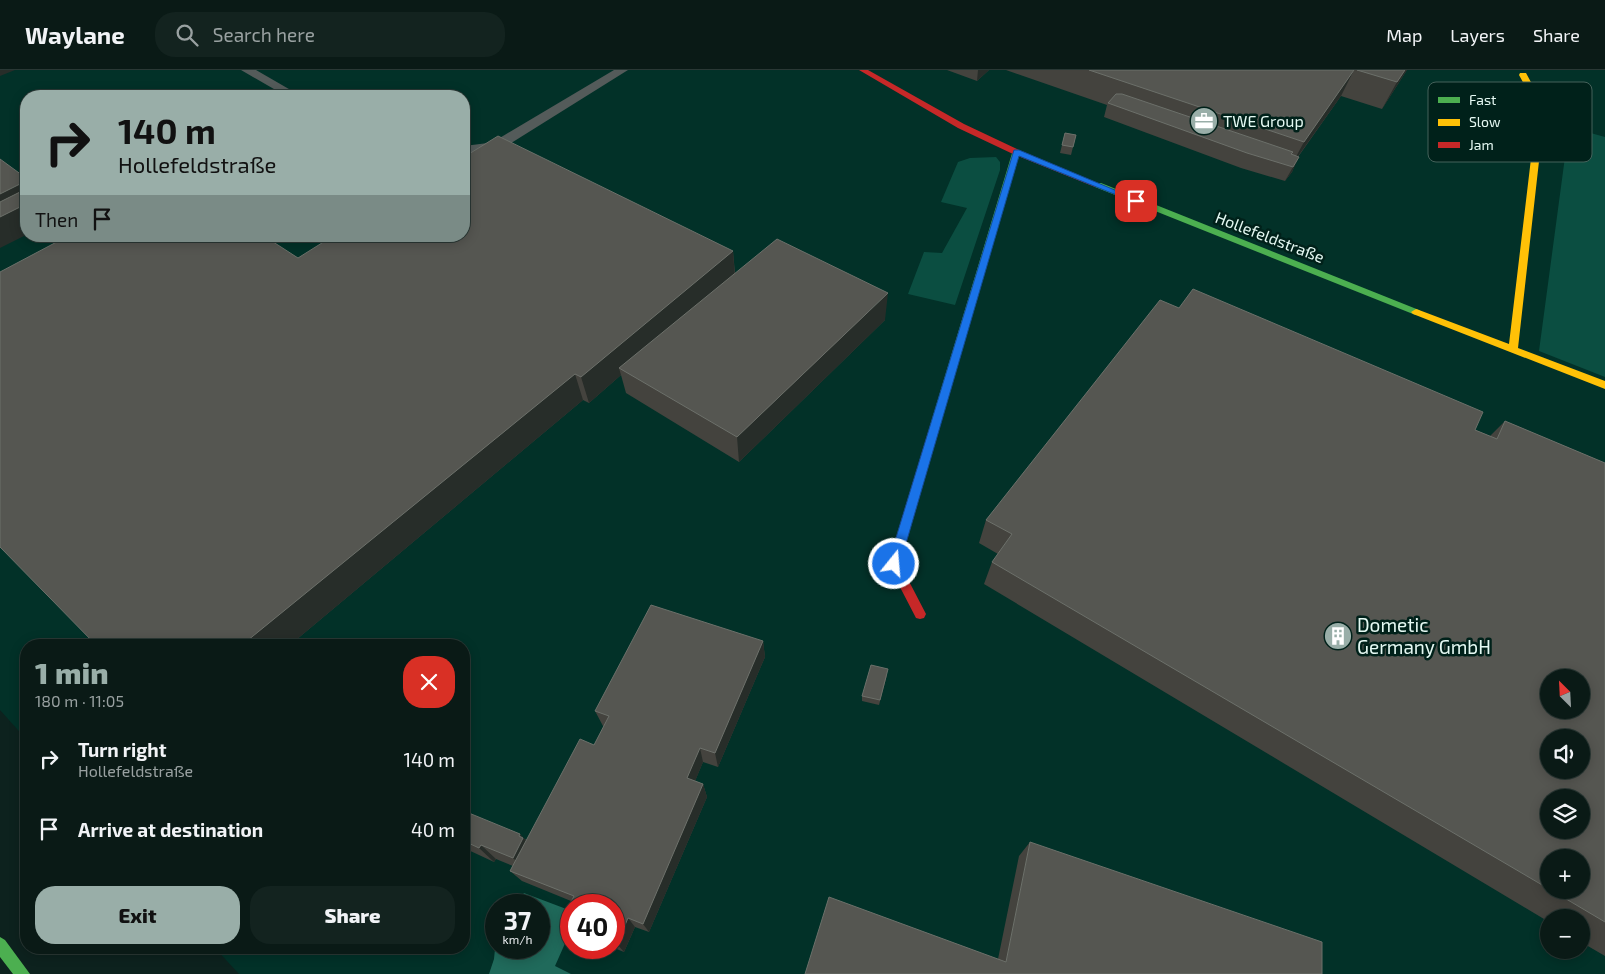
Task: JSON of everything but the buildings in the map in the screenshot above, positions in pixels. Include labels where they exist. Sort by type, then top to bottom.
[{"type":"street","name":"Hollefeldstraße","points":[[864,70],[961,126],[1016,152],[1239,243],[1605,385]]},
{"type":"street","points":[[1523,75],[1527,82]]},
{"type":"street","points":[[920,614],[894,564],[1016,152]]},
{"type":"street","points":[[1513,348],[1535,162]]},
{"type":"street","points":[[0,944],[22,974]]},
{"type":"lane","points":[[247,70],[284,90]]},
{"type":"lane","points":[[470,149],[490,147],[503,142],[622,70]]},
{"type":"shaded area","points":[[0,70],[1605,70],[1605,974],[239,974],[221,954],[470,954],[470,639],[20,639],[20,732],[0,710]]},
{"type":"shaded area","points":[[1592,133],[1605,137],[1605,377],[1539,351],[1564,162],[1592,162]]},
{"type":"shaded area","points":[[996,157],[1000,162],[1000,170],[955,305],[908,294],[924,252],[942,253],[967,208],[941,202],[958,162],[970,158]]},
{"type":"shaded area","points":[[550,903],[560,907],[560,955],[555,966],[571,974],[489,974],[494,959],[550,959]]},
{"type":"traffic: fast","points":[[935,426],[1016,152]]},
{"type":"traffic: fast","points":[[1098,185],[1416,312]]},
{"type":"traffic: fast","points":[[0,945],[22,974]]},
{"type":"traffic: slow","points":[[1523,75],[1527,82]]},
{"type":"traffic: slow","points":[[1513,348],[1535,162]]},
{"type":"traffic: slow","points":[[1416,312],[1605,385]]},
{"type":"traffic: jam","points":[[863,70],[961,126],[1016,152],[1098,185]]},
{"type":"traffic: jam","points":[[920,614],[894,564],[935,426]]},
{"type":"place","name":"TWE Group","points":[[1204,121]]},
{"type":"place","name":"Dometic Germany GmbH","points":[[1338,636]]},
{"type":"route","points":[[894,564],[1016,152],[1136,201]]}]
